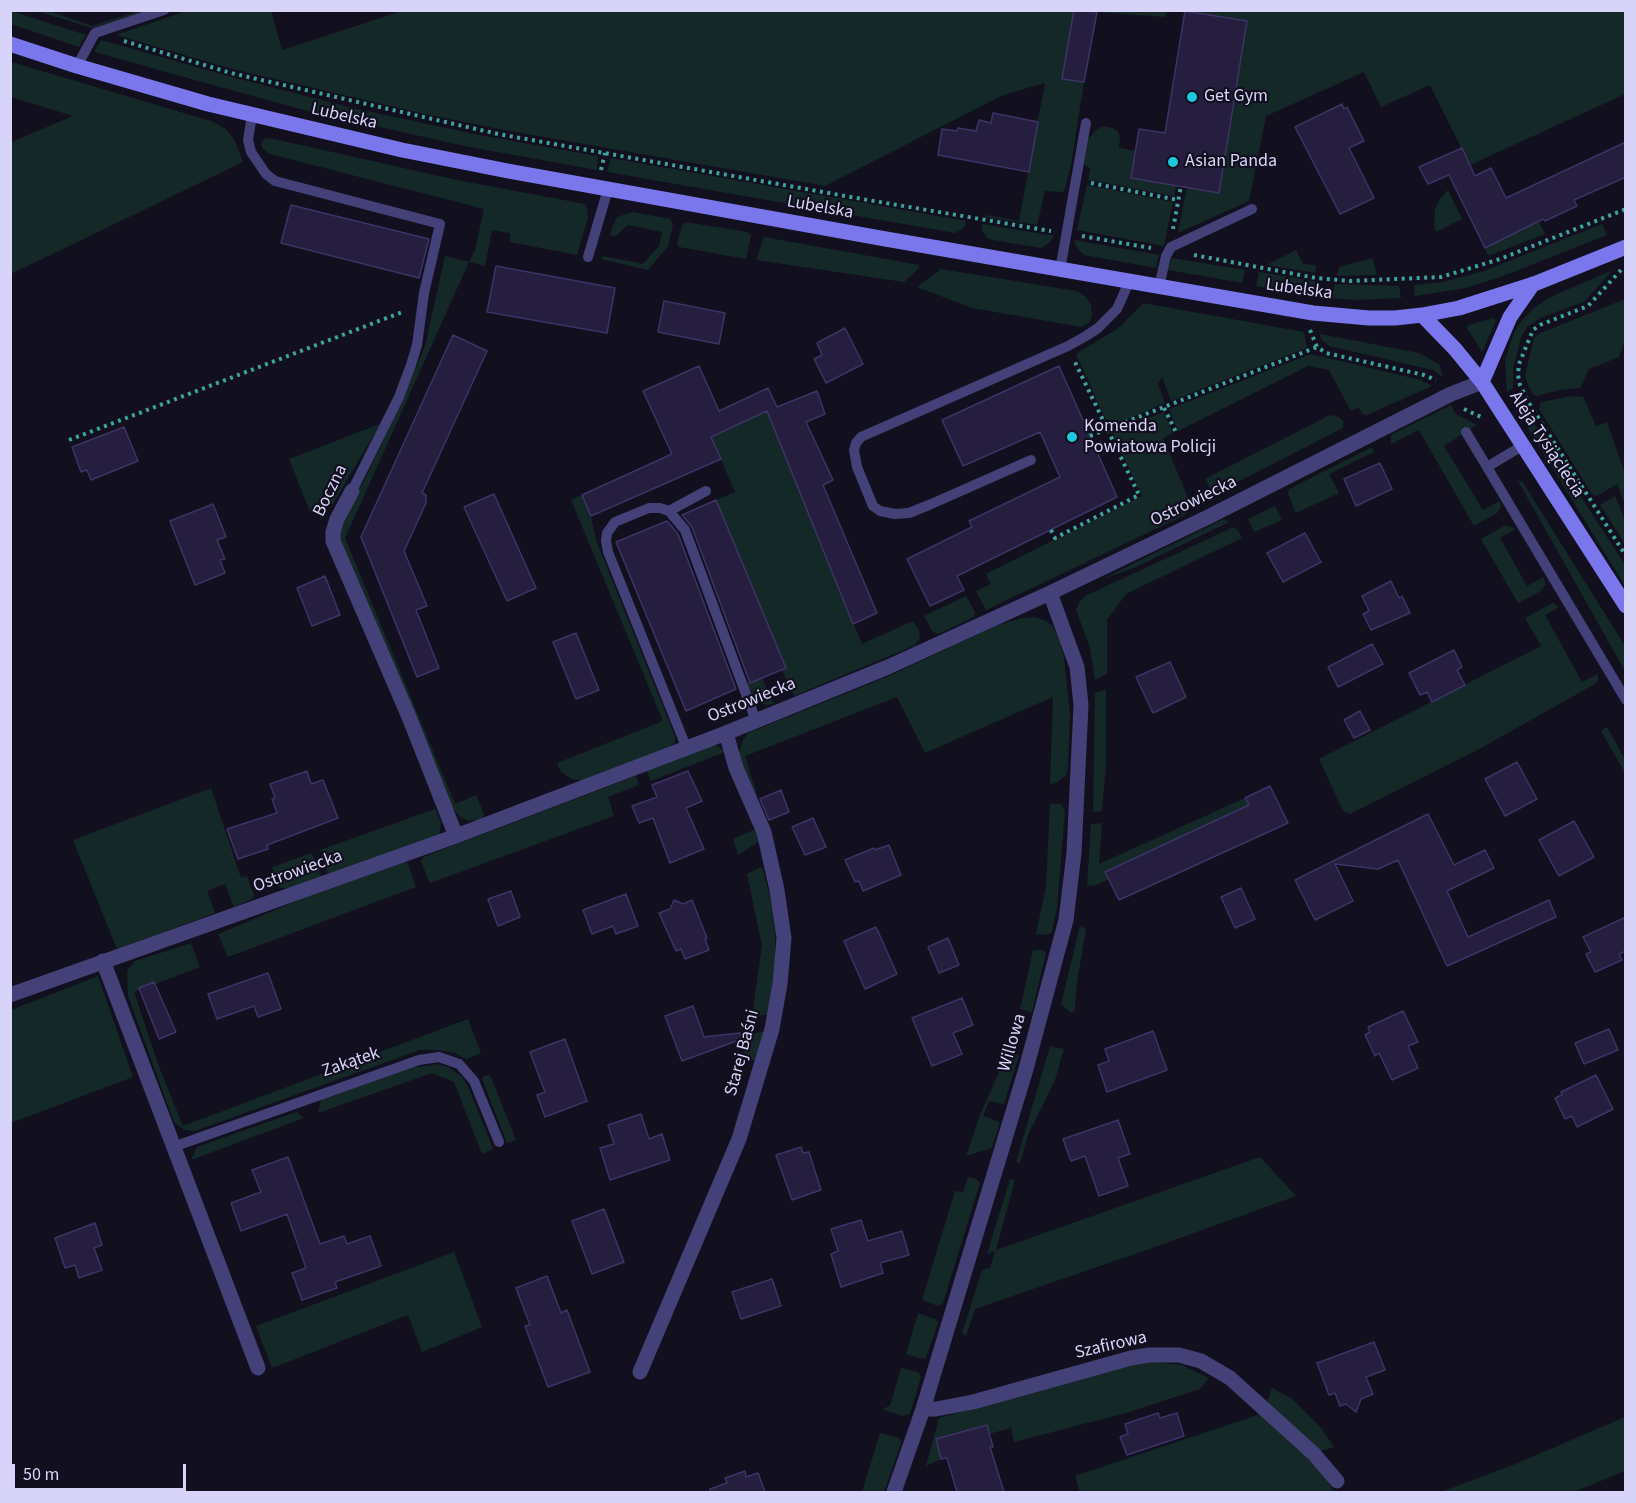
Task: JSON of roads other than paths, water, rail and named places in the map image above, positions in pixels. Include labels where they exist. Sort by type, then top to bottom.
[{"type":"street","name":"Lubelska","points":[[10,44],[77,66],[252,115],[402,150],[608,189],[1299,311],[1369,318],[1422,315],[1460,308],[1534,284],[1626,247]]},
{"type":"street","points":[[1482,382],[1510,317],[1534,284]]},
{"type":"street","name":"Aleja Tysiąclecia","points":[[1422,315],[1455,349],[1482,382],[1626,606]]},
{"type":"street","name":"Ostrowiecka","points":[[10,994],[456,836],[687,749],[888,667],[1050,593],[1206,518],[1451,394],[1482,382]]},
{"type":"street","name":"Boczna","points":[[352,491],[337,519],[333,541],[409,717],[456,836]]},
{"type":"street","name":"Willowa","points":[[894,1492],[922,1409],[1032,1049],[1066,920],[1074,853],[1081,705],[1077,667],[1050,593]]},
{"type":"street","name":"Starej Baśni","points":[[639,1372],[739,1139],[772,1029],[780,984],[784,938],[765,831],[736,768],[726,733]]},
{"type":"street","points":[[104,962],[258,1368]]},
{"type":"street","name":"Szafirowa","points":[[922,1409],[936,1409],[973,1402],[1131,1358],[1149,1355],[1179,1355],[1201,1362],[1230,1378],[1314,1454],[1336,1481]]},
{"type":"lane","points":[[77,66],[95,33],[164,10]]},
{"type":"lane","name":"Boczna","points":[[252,115],[248,140],[251,152],[266,174],[275,181],[440,224],[422,304],[417,345],[411,365],[399,398],[352,491]]},
{"type":"lane","points":[[1060,270],[1086,123]]},
{"type":"lane","points":[[588,257],[608,189]]},
{"type":"lane","points":[[1159,287],[1167,250],[1175,243],[1252,208]]},
{"type":"lane","points":[[1030,460],[909,513],[895,514],[873,507],[857,467],[854,450],[855,443],[861,437],[1086,336],[1110,316],[1122,301],[1129,282]]},
{"type":"lane","points":[[1466,432],[1625,701]]},
{"type":"lane","points":[[1487,467],[1522,446]]},
{"type":"lane","points":[[669,511],[706,491]]},
{"type":"lane","points":[[687,749],[608,552],[606,541],[607,533],[615,522],[649,508],[669,511],[685,530],[756,721]]},
{"type":"lane","name":"Zakątek","points":[[173,1147],[419,1060],[439,1057],[459,1064],[474,1081],[499,1142]]},
{"type":"place","name":"Get Gym","points":[[1192,97]]},
{"type":"place","name":"Asian Panda","points":[[1173,162]]},
{"type":"place","name":"Komenda Powiatowa Policji","points":[[1072,437]]}]
